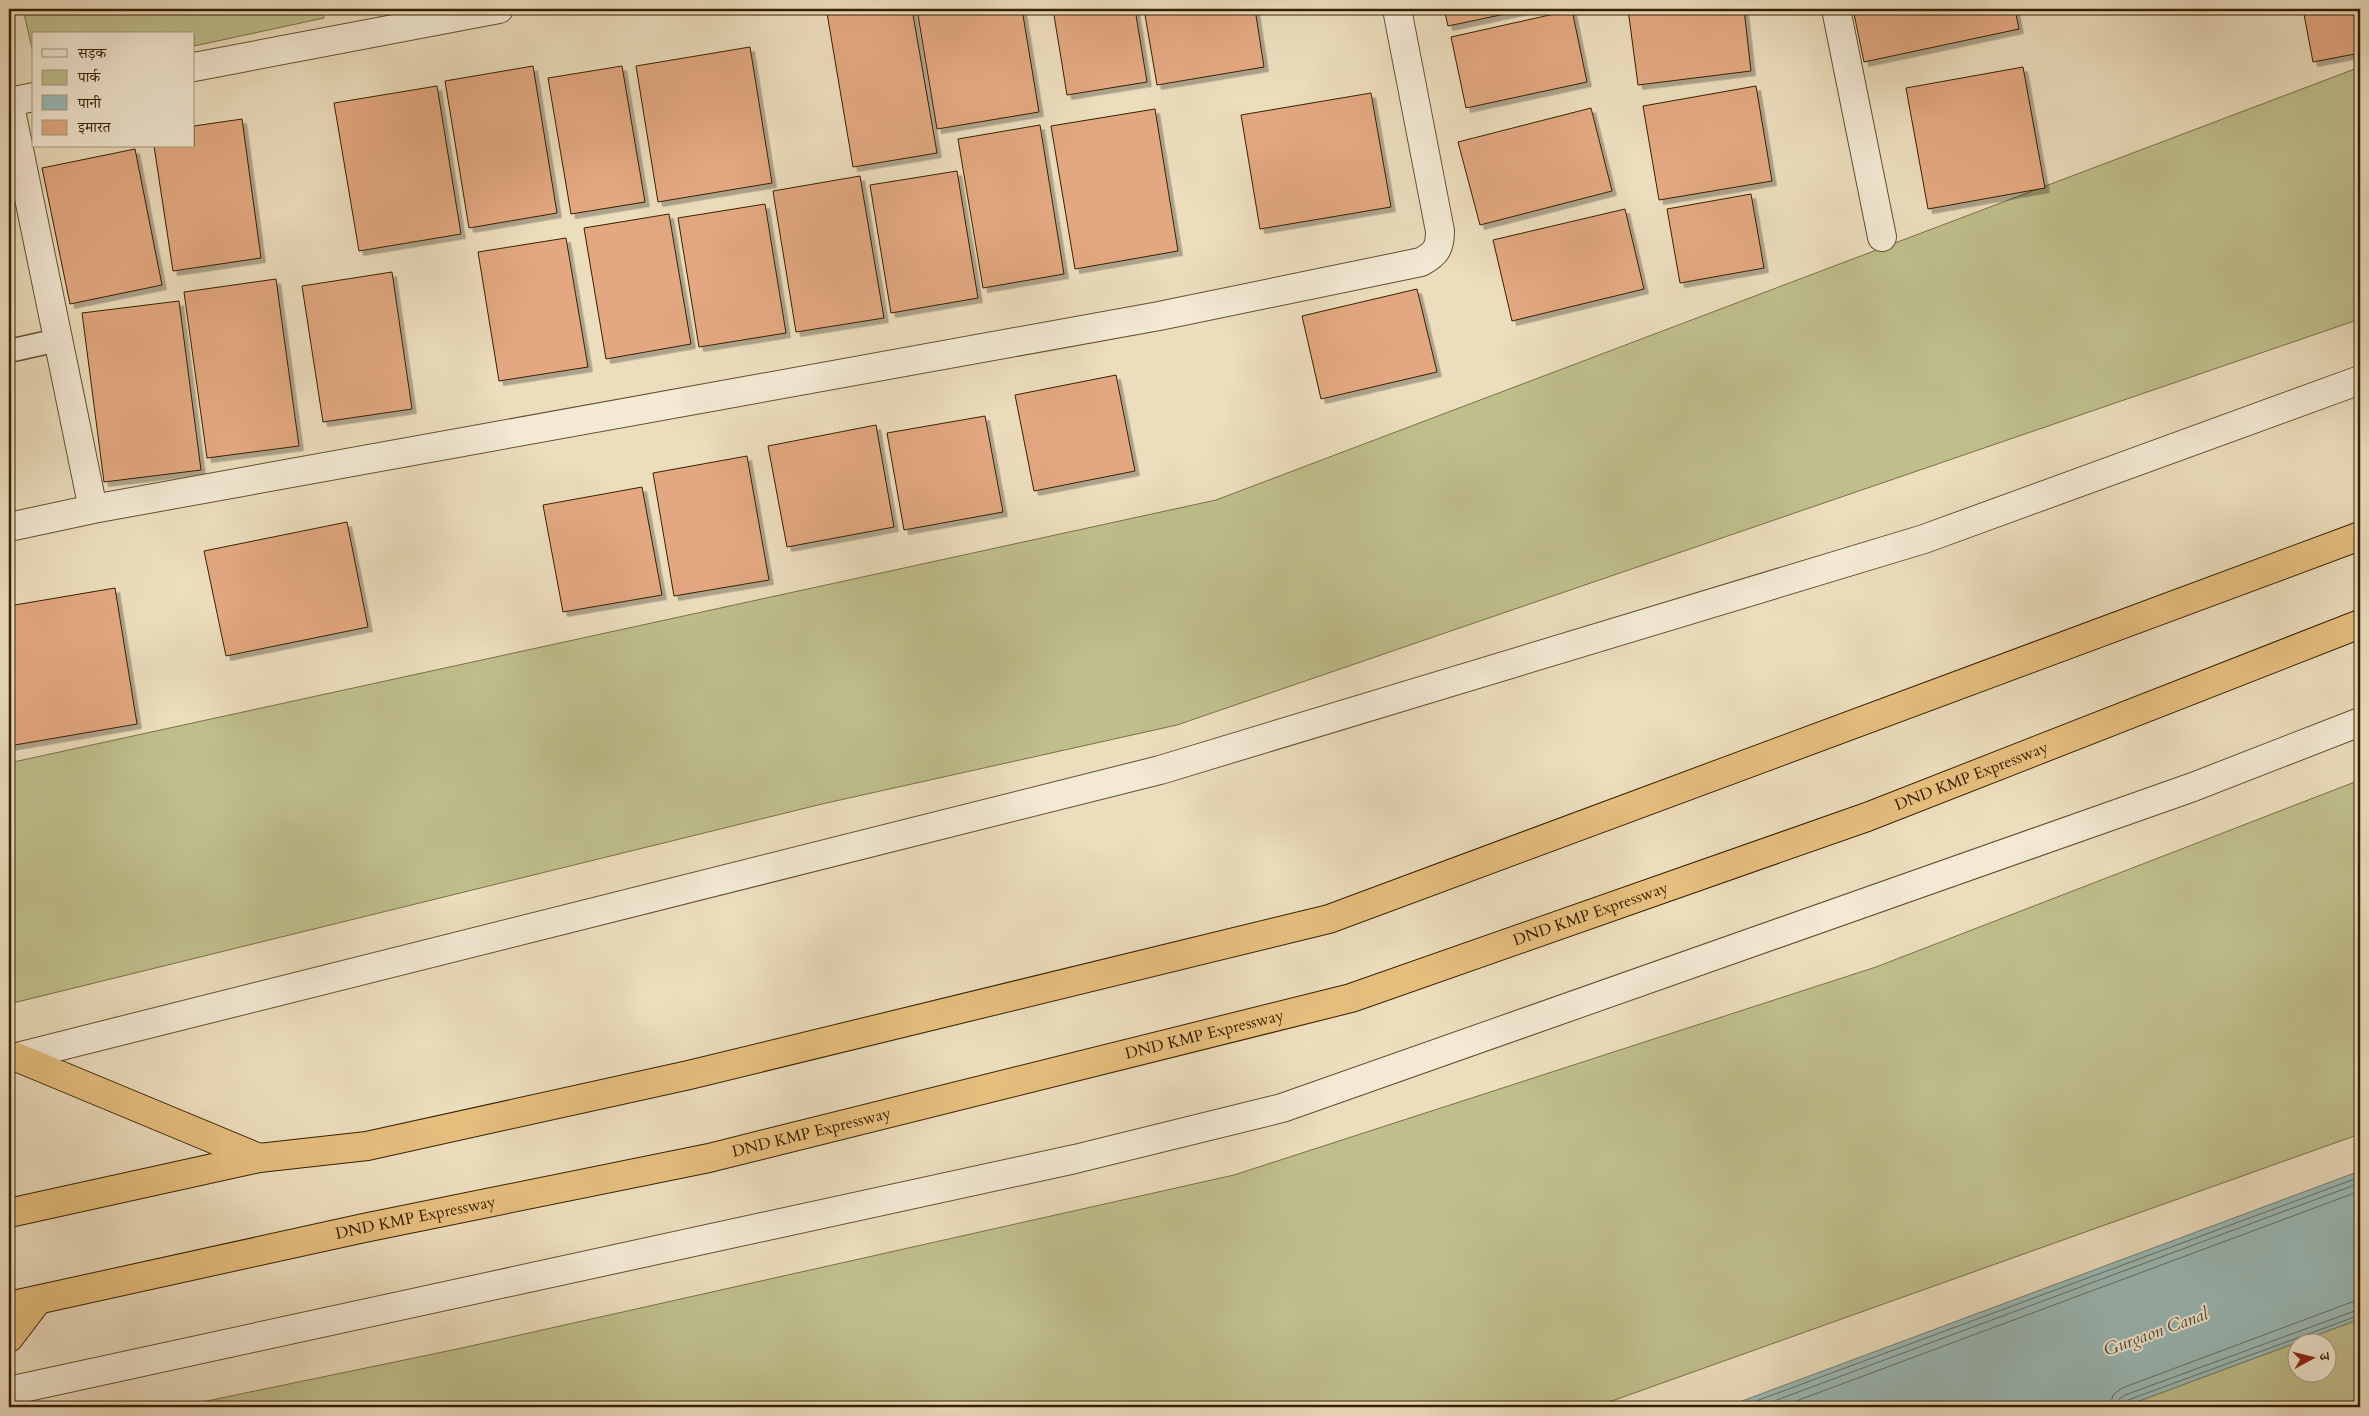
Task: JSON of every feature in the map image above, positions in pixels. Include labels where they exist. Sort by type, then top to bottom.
[{"type":"highway","points":[[9,1213],[258,1158],[367,1146],[679,1078],[1329,919],[2360,536]]},
{"type":"highway","name":"DND KMP Expressway","points":[[9,1306],[364,1228],[708,1158],[1351,998],[1867,817],[2360,624]]},
{"type":"highway","points":[[12,1058],[258,1158]]},
{"type":"highway","points":[[9,1338],[38,1300]]},
{"type":"street","points":[[195,67],[499,9]]},
{"type":"street","points":[[9,527],[93,509],[1159,316],[1421,262],[1433,256],[1440,246],[1440,231],[1397,9]]},
{"type":"street","points":[[1836,9],[1882,236]]},
{"type":"street","points":[[32,97],[9,101],[93,509]]},
{"type":"street","points":[[12,1058],[1160,770],[1924,538],[2360,380]]},
{"type":"street","points":[[9,1391],[1076,1159],[1282,1108],[2193,787],[2360,722]]},
{"type":"lane","points":[[9,351],[58,340]]},
{"type":"green space","points":[[23,9],[322,9],[324,18],[195,46],[195,32],[32,32],[32,48]]},
{"type":"green space","points":[[2360,67],[2360,319],[1177,725],[822,804],[9,1004],[9,763],[1216,500]]},
{"type":"green space","points":[[2360,780],[2360,1134],[1595,1407],[178,1407],[462,1348],[1234,1175],[1876,967]]},
{"type":"green space","points":[[2360,1319],[2360,1407],[2123,1407],[2286,1346],[2286,1384],[2336,1384],[2336,1334],[2320,1334]]},
{"type":"water","name":"Gurgaon Canal","points":[[2360,1171],[2360,1319],[2320,1334],[2286,1334],[2286,1346],[2123,1407],[1726,1407]]},
{"type":"building","points":[[852,9],[912,9],[937,153],[853,167],[827,13]]},
{"type":"building","points":[[917,9],[1022,9],[1039,112],[937,129]]},
{"type":"building","points":[[1053,9],[1135,9],[1147,82],[1067,95]]},
{"type":"building","points":[[1144,9],[1255,9],[1264,67],[1157,85]]},
{"type":"building","points":[[1444,9],[1529,9],[1448,26]]},
{"type":"building","points":[[1628,9],[1744,9],[1751,71],[1638,85]]},
{"type":"building","points":[[1853,9],[2015,9],[2019,29],[1864,62]]},
{"type":"building","points":[[2303,9],[2360,9],[2360,53],[2313,62]]},
{"type":"building","points":[[1572,10],[1587,82],[1466,108],[1451,37]]},
{"type":"building","points":[[750,47],[772,183],[658,202],[636,66]]},
{"type":"building","points":[[533,66],[557,213],[469,228],[445,81]]},
{"type":"building","points":[[622,66],[645,202],[571,214],[548,78]]},
{"type":"building","points":[[2023,67],[2045,188],[1928,209],[1906,88]]},
{"type":"building","points":[[437,86],[461,234],[359,251],[334,103]]},
{"type":"building","points":[[1756,86],[1772,181],[1659,200],[1643,106]]},
{"type":"building","points":[[1371,93],[1391,207],[1260,229],[1241,115]]},
{"type":"building","points":[[1591,108],[1612,191],[1480,225],[1458,142]]},
{"type":"building","points":[[1155,109],[1178,251],[1075,269],[1051,126]]},
{"type":"building","points":[[242,119],[261,258],[173,271],[154,148],[195,148],[195,126]]},
{"type":"building","points":[[1040,125],[1064,274],[983,288],[958,139]]},
{"type":"building","points":[[135,149],[162,285],[70,304],[42,168]]},
{"type":"building","points":[[957,171],[978,298],[891,313],[870,185]]},
{"type":"building","points":[[860,176],[884,318],[796,332],[773,191]]},
{"type":"building","points":[[1751,194],[1764,268],[1680,283],[1667,209]]},
{"type":"building","points":[[765,204],[786,333],[699,347],[678,218]]},
{"type":"building","points":[[1625,209],[1644,289],[1512,321],[1493,240]]},
{"type":"building","points":[[669,214],[691,344],[606,359],[584,228]]},
{"type":"building","points":[[566,238],[588,367],[499,381],[478,252]]},
{"type":"building","points":[[392,272],[412,409],[323,422],[302,286]]},
{"type":"building","points":[[276,279],[299,446],[207,458],[184,292]]},
{"type":"building","points":[[1417,289],[1437,372],[1321,399],[1302,316]]},
{"type":"building","points":[[179,301],[201,470],[104,482],[82,313]]},
{"type":"building","points":[[1116,375],[1135,471],[1034,491],[1015,395]]},
{"type":"building","points":[[985,416],[1003,512],[904,530],[887,433]]},
{"type":"building","points":[[876,425],[894,527],[787,547],[768,446]]},
{"type":"building","points":[[747,456],[769,580],[674,596],[653,473]]},
{"type":"building","points":[[642,487],[662,595],[563,612],[543,505]]},
{"type":"building","points":[[347,522],[368,627],[226,656],[204,551]]},
{"type":"building","points":[[115,588],[137,724],[9,746],[9,606]]}]
